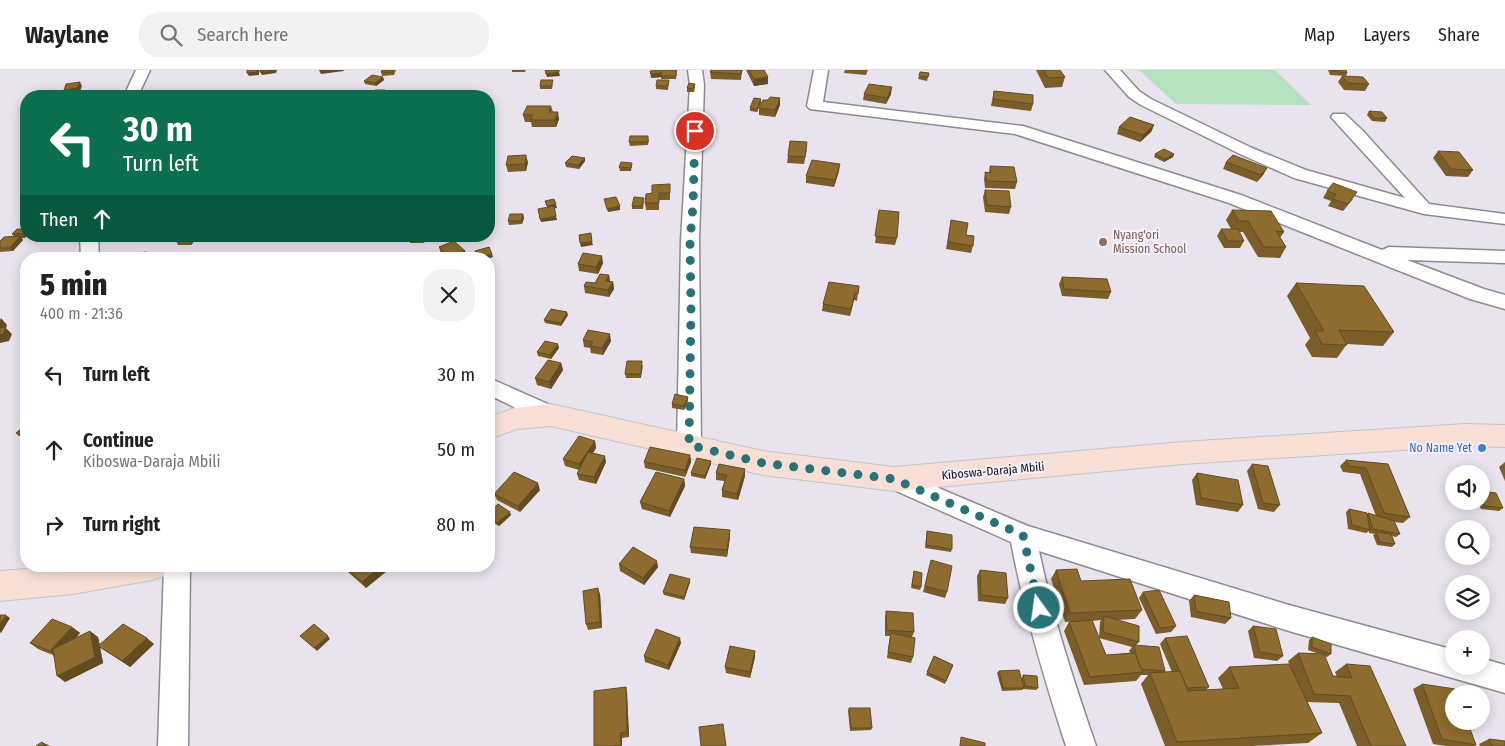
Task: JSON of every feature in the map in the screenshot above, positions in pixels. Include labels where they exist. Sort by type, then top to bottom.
[{"type":"main road","name":"Kiboswa-Daraja Mbili","points":[[495,426],[515,419],[550,414],[763,463],[894,479],[1183,453],[1465,435],[1505,436]]},
{"type":"main road","points":[[0,586],[73,580],[118,572]]},
{"type":"street","points":[[134,90],[143,70]]},
{"type":"street","points":[[689,445],[690,241],[697,85],[695,70]]},
{"type":"street","points":[[821,70],[815,106],[1017,129],[1234,199],[1476,294],[1505,302]]},
{"type":"street","points":[[1112,70],[1134,94],[1146,102],[1246,151],[1300,174],[1424,209],[1505,219]]},
{"type":"street","points":[[1339,117],[1357,134],[1424,209]]},
{"type":"street","points":[[1372,252],[1505,258]]},
{"type":"street","points":[[495,389],[550,414]]},
{"type":"street","points":[[894,479],[1023,535],[1289,618],[1445,661]]},
{"type":"street","points":[[1023,535],[1034,592],[1057,673],[1081,746]]},
{"type":"street","points":[[173,746],[177,572]]},
{"type":"street","points":[[1490,675],[1505,679]]},
{"type":"green space","points":[[1139,70],[1275,70],[1311,105],[1176,104]]},
{"type":"building","points":[[247,70],[257,70],[257,72],[247,73]]},
{"type":"building","points":[[382,70],[393,70],[393,72],[381,72]]},
{"type":"building","points":[[545,70],[559,70],[559,72],[546,74]]},
{"type":"building","points":[[660,70],[661,73],[651,74],[650,71]]},
{"type":"building","points":[[662,70],[676,70],[676,76],[661,76]]},
{"type":"building","points":[[711,70],[742,70],[741,74],[710,72]]},
{"type":"building","points":[[749,70],[764,70],[768,77],[754,79]]},
{"type":"building","points":[[1044,70],[1060,70],[1065,77],[1048,78]]},
{"type":"building","points":[[1346,70],[1347,73],[1332,71]]},
{"type":"building","points":[[920,72],[929,73],[928,77],[919,76]]},
{"type":"building","points":[[372,75],[383,77],[375,83],[364,81]]},
{"type":"building","points":[[1342,76],[1363,77],[1369,84],[1348,83]]},
{"type":"building","points":[[541,80],[553,80],[551,86],[540,86]]},
{"type":"building","points":[[657,80],[669,80],[668,86],[656,86]]},
{"type":"building","points":[[80,82],[77,88],[64,90],[66,84]]},
{"type":"building","points":[[689,83],[695,84],[693,89],[687,88]]},
{"type":"building","points":[[869,84],[892,87],[887,98],[864,94]]},
{"type":"building","points":[[994,91],[1033,95],[1033,104],[993,99]]},
{"type":"building","points":[[770,97],[780,98],[775,110],[759,108],[763,100],[768,100]]},
{"type":"building","points":[[754,98],[761,99],[757,109],[750,108]]},
{"type":"building","points":[[527,106],[551,106],[549,112],[558,112],[555,120],[531,120],[532,115],[523,115]]},
{"type":"building","points":[[1369,111],[1382,112],[1387,118],[1374,118]]},
{"type":"building","points":[[1130,117],[1154,125],[1143,135],[1119,127]]},
{"type":"building","points":[[630,136],[648,136],[648,142],[629,142]]},
{"type":"building","points":[[790,141],[807,142],[805,157],[788,156]]},
{"type":"building","points":[[1164,149],[1174,154],[1165,159],[1155,154]]},
{"type":"building","points":[[1438,151],[1459,152],[1473,170],[1451,169]]},
{"type":"building","points":[[526,155],[525,164],[506,165],[508,156]]},
{"type":"building","points":[[1233,155],[1267,168],[1261,175],[1226,162]]},
{"type":"building","points":[[572,156],[585,158],[578,165],[565,163]]},
{"type":"building","points":[[812,160],[840,164],[835,180],[806,176]]},
{"type":"building","points":[[621,162],[632,163],[631,168],[619,167]]},
{"type":"building","points":[[990,166],[1014,167],[1017,182],[987,181],[985,172],[991,173]]},
{"type":"building","points":[[1333,183],[1357,192],[1348,204],[1333,199],[1336,194],[1327,191]]},
{"type":"building","points":[[670,184],[670,193],[659,193],[659,203],[645,203],[646,194],[652,193],[652,185]]},
{"type":"building","points":[[985,190],[1009,191],[1011,207],[987,205]]},
{"type":"building","points":[[616,197],[620,206],[607,209],[604,199]]},
{"type":"building","points":[[634,197],[644,198],[642,206],[632,206]]},
{"type":"building","points":[[554,199],[556,204],[547,206],[545,201]]},
{"type":"building","points":[[554,206],[556,216],[540,219],[538,209]]},
{"type":"building","points":[[879,210],[899,212],[897,238],[875,236]]},
{"type":"building","points":[[1232,210],[1271,211],[1284,232],[1276,231],[1286,247],[1264,247],[1248,221],[1239,221]]},
{"type":"building","points":[[510,214],[523,214],[521,221],[508,221]]},
{"type":"building","points":[[951,220],[968,223],[966,235],[974,236],[973,246],[948,242]]},
{"type":"building","points":[[17,229],[20,229],[20,234],[12,234]]},
{"type":"building","points":[[1221,229],[1238,229],[1244,241],[1228,241]]},
{"type":"building","points":[[591,233],[592,242],[580,243],[579,235]]},
{"type":"building","points":[[20,236],[10,248],[0,248],[0,241],[4,237]]},
{"type":"building","points":[[455,242],[465,251],[444,252],[439,247]]},
{"type":"building","points":[[489,247],[491,252],[475,252]]},
{"type":"building","points":[[583,253],[602,256],[596,267],[578,264]]},
{"type":"building","points":[[600,274],[609,275],[606,281],[613,282],[608,290],[584,286],[586,282],[595,283]]},
{"type":"building","points":[[1062,277],[1107,279],[1111,292],[1064,289]]},
{"type":"building","points":[[829,282],[859,286],[858,294],[855,293],[851,309],[823,304]]},
{"type":"building","points":[[1296,283],[1364,286],[1394,332],[1339,330],[1347,345],[1322,344],[1315,331],[1324,331]]},
{"type":"building","points":[[551,309],[567,312],[561,323],[544,320]]},
{"type":"building","points":[[6,327],[3,334],[0,335],[0,328]]},
{"type":"building","points":[[588,330],[610,334],[602,348],[590,346],[593,342],[583,340]]},
{"type":"building","points":[[545,341],[558,344],[550,355],[537,352]]},
{"type":"building","points":[[548,360],[561,363],[549,382],[535,378]]},
{"type":"building","points":[[627,361],[642,361],[641,374],[625,374]]},
{"type":"building","points":[[675,394],[688,397],[684,406],[672,404]]},
{"type":"building","points":[[579,436],[595,441],[579,464],[563,459]]},
{"type":"building","points":[[650,447],[690,455],[685,470],[644,462]]},
{"type":"building","points":[[588,452],[605,456],[594,477],[577,474]]},
{"type":"building","points":[[697,458],[711,461],[705,476],[691,473]]},
{"type":"building","points":[[1346,460],[1388,464],[1410,517],[1384,513],[1366,468],[1349,466]]},
{"type":"building","points":[[719,464],[745,469],[737,494],[722,490],[727,475],[716,473]]},
{"type":"building","points":[[1252,464],[1268,466],[1280,505],[1263,503]]},
{"type":"building","points":[[514,472],[538,483],[518,506],[495,493]]},
{"type":"building","points":[[656,472],[684,479],[669,511],[640,502]]},
{"type":"building","points":[[1197,473],[1238,480],[1243,505],[1201,498]]},
{"type":"building","points":[[1490,492],[1496,493],[1503,508],[1490,507]]},
{"type":"building","points":[[498,504],[510,512],[497,523],[495,522],[495,507]]},
{"type":"building","points":[[1349,509],[1367,513],[1370,530],[1352,525]]},
{"type":"building","points":[[1368,513],[1394,521],[1400,534],[1373,529]]},
{"type":"building","points":[[694,527],[730,530],[727,550],[690,547]]},
{"type":"building","points":[[927,531],[952,535],[952,549],[926,545]]},
{"type":"building","points":[[1376,532],[1391,534],[1395,544],[1380,542]]},
{"type":"building","points":[[633,547],[657,561],[643,578],[619,564]]},
{"type":"building","points":[[931,560],[952,566],[947,592],[925,586]]},
{"type":"building","points":[[1077,569],[1081,581],[1130,579],[1142,610],[1070,613],[1056,570]]},
{"type":"building","points":[[980,570],[1006,573],[1008,598],[981,595]]},
{"type":"building","points":[[914,571],[922,573],[921,587],[912,585]]},
{"type":"building","points":[[351,572],[374,572],[362,582]]},
{"type":"building","points":[[670,574],[690,579],[684,597],[663,592]]},
{"type":"building","points":[[598,588],[600,622],[586,624],[583,591]]},
{"type":"building","points":[[1159,590],[1176,626],[1160,628],[1143,592]]},
{"type":"building","points":[[1194,595],[1229,602],[1231,618],[1196,611]]},
{"type":"building","points":[[1020,606],[1038,608],[1039,623],[1022,621]]},
{"type":"building","points":[[886,611],[913,613],[914,632],[887,630]]},
{"type":"building","points":[[0,615],[6,615],[0,624]]},
{"type":"building","points":[[1104,616],[1139,626],[1139,642],[1103,632]]},
{"type":"building","points":[[52,619],[72,627],[50,651],[30,643]]},
{"type":"building","points":[[1092,620],[1106,655],[1135,653],[1143,672],[1090,677],[1069,622]]},
{"type":"building","points":[[123,624],[147,638],[122,661],[98,646]]},
{"type":"building","points":[[314,624],[328,636],[314,648],[300,636]]},
{"type":"building","points":[[1253,626],[1276,629],[1283,656],[1260,652]]},
{"type":"building","points":[[656,629],[680,638],[668,665],[644,656]]},
{"type":"building","points":[[90,631],[95,657],[57,676],[53,649]]},
{"type":"building","points":[[891,633],[915,638],[913,657],[888,652]]},
{"type":"building","points":[[1187,636],[1209,687],[1187,688],[1165,638]]},
{"type":"building","points":[[1312,637],[1331,644],[1331,654],[1312,647]]},
{"type":"building","points":[[1134,645],[1159,647],[1165,671],[1141,669]]},
{"type":"building","points":[[730,646],[755,651],[750,672],[725,667]]},
{"type":"building","points":[[1298,653],[1324,654],[1333,676],[1352,678],[1346,664],[1370,666],[1406,746],[1371,746],[1350,696],[1314,694]]},
{"type":"building","points":[[934,656],[953,665],[946,681],[927,672]]},
{"type":"building","points":[[1289,664],[1322,733],[1177,742],[1150,673],[1180,671],[1188,691],[1239,688],[1229,667]]},
{"type":"building","points":[[1019,670],[1024,688],[1003,688],[999,671]]},
{"type":"building","points":[[1023,675],[1037,676],[1038,688],[1025,686]]},
{"type":"building","points":[[1422,684],[1445,687],[1445,730],[1470,730],[1476,745],[1442,739]]},
{"type":"building","points":[[626,687],[627,732],[620,733],[621,745],[594,746],[594,691]]},
{"type":"building","points":[[849,708],[870,708],[872,728],[851,728]]},
{"type":"building","points":[[723,724],[726,746],[701,746],[699,727]]},
{"type":"building","points":[[961,737],[985,743],[985,746],[960,746]]},
{"type":"building","points":[[1489,739],[1505,741],[1505,746],[1492,746]]},
{"type":"building","points":[[42,742],[45,746],[36,746]]},
{"type":"place","name":"Nyang'ori Mission School","points":[[1103,242]]},
{"type":"place","name":"No Name Yet","points":[[1482,448]]},
{"type":"route","points":[[695,131],[690,241],[689,445],[763,463],[894,479],[1023,535],[1039,608]]}]
